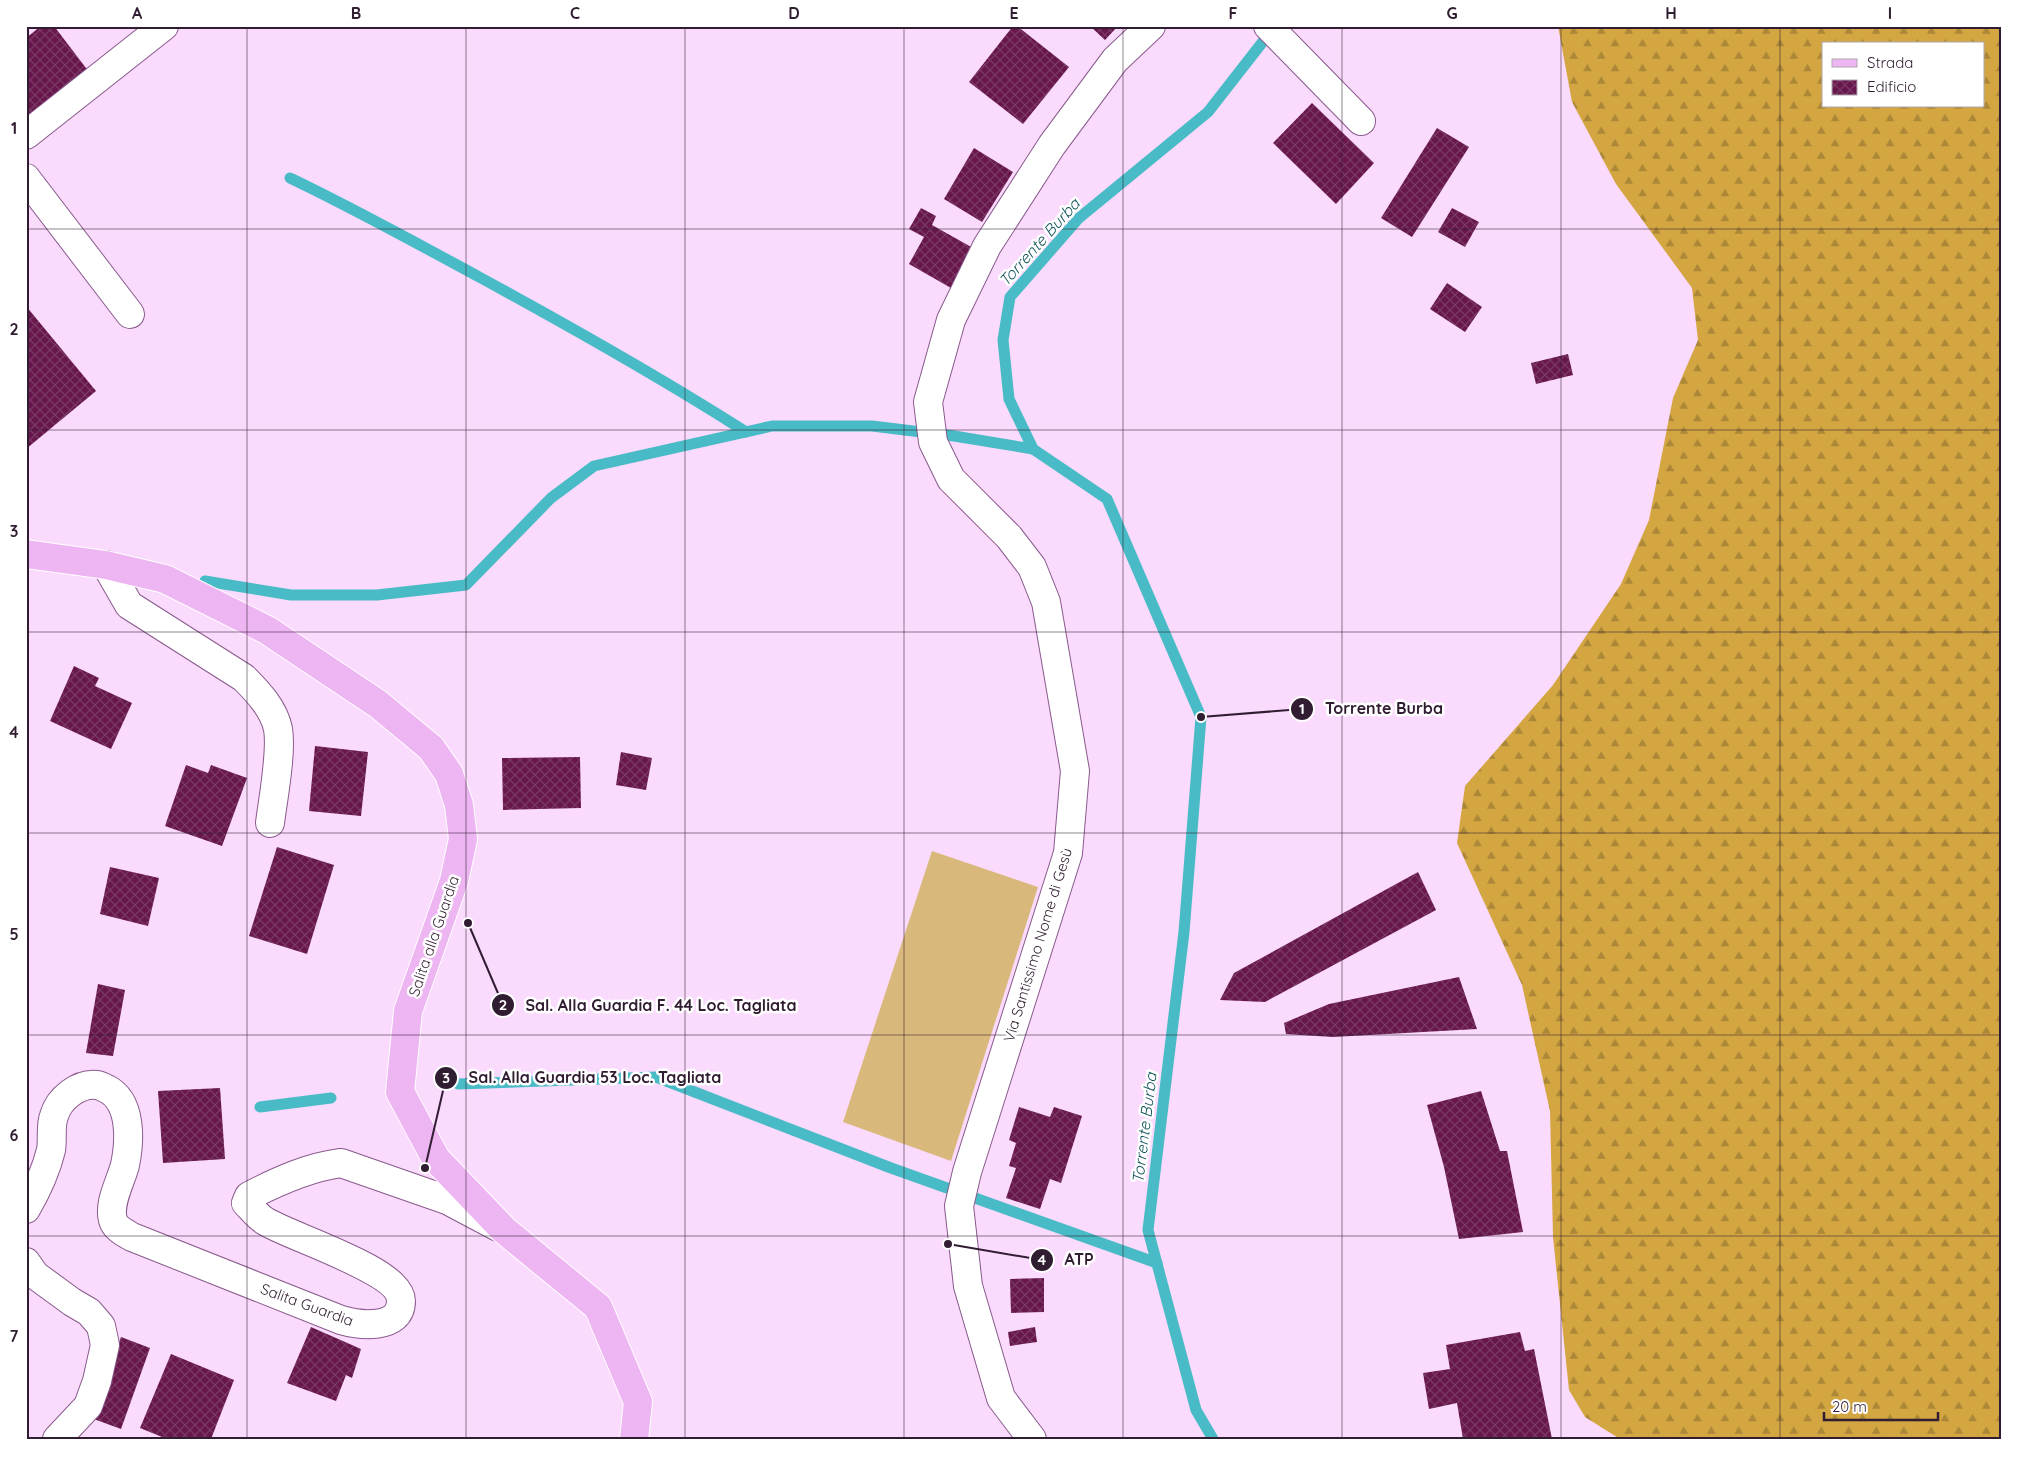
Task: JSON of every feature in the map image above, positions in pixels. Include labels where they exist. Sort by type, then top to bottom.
[{"type":"main road","name":"Salita alla Guardia","points":[[26,554],[106,565],[165,579],[266,630],[378,704],[431,748],[449,774],[459,805],[463,839],[454,881],[408,1011],[400,1092],[436,1159],[504,1230],[598,1308],[638,1402],[634,1439]]},
{"type":"street","points":[[26,135],[164,26]]},
{"type":"street","name":"Via Santissimo Nome di Gesù","points":[[1032,1439],[1001,1398],[968,1286],[958,1206],[967,1172],[1068,853],[1074,771],[1046,602],[1032,567],[1015,544],[951,479],[933,442],[928,402],[951,320],[987,246],[1052,145],[1114,60],[1150,26]]},
{"type":"street","points":[[1268,26],[1361,121]]},
{"type":"street","points":[[26,178],[130,314]]},
{"type":"street","points":[[106,565],[129,605],[244,678],[258,692],[272,712],[278,730],[278,753],[270,823]]},
{"type":"street","name":"Salita Guardia","points":[[26,1209],[40,1186],[51,1149],[54,1116],[58,1108],[63,1100],[78,1088],[98,1084],[115,1093],[123,1105],[127,1129],[125,1164],[111,1212],[113,1222],[120,1230],[132,1237],[341,1320],[356,1324],[374,1325],[388,1321],[397,1313],[401,1302],[399,1294],[381,1275],[265,1221],[246,1203],[249,1196],[300,1173],[324,1165],[341,1163],[447,1200],[504,1230]]},
{"type":"street","points":[[26,1262],[35,1275],[89,1312],[101,1326],[106,1345],[97,1381],[88,1406],[57,1439]]},
{"type":"green space","points":[[1558,26],[2001,26],[2001,1439],[1620,1439],[1585,1417],[1569,1390],[1553,1237],[1550,1111],[1522,985],[1457,843],[1465,786],[1553,685],[1621,584],[1649,520],[1673,398],[1698,340],[1692,288],[1616,184],[1572,102]]},
{"type":"shaded area","points":[[932,851],[1038,887],[951,1161],[843,1122]]},
{"type":"building","points":[[41,26],[54,26],[89,72],[26,119],[26,38]]},
{"type":"building","points":[[1013,26],[1017,26],[1069,67],[1023,124],[969,82]]},
{"type":"building","points":[[1090,26],[1118,26],[1105,40]]},
{"type":"building","points":[[1312,103],[1374,163],[1336,204],[1273,143]]},
{"type":"building","points":[[1437,128],[1469,147],[1412,237],[1381,218]]},
{"type":"building","points":[[974,148],[1013,172],[982,222],[944,199]]},
{"type":"building","points":[[921,208],[936,216],[932,225],[973,248],[951,288],[909,264],[924,237],[909,229]]},
{"type":"building","points":[[1452,208],[1479,222],[1465,247],[1438,232]]},
{"type":"building","points":[[1447,283],[1482,307],[1465,332],[1430,309]]},
{"type":"building","points":[[26,306],[96,391],[26,449]]},
{"type":"building","points":[[1568,354],[1573,375],[1536,384],[1531,363]]},
{"type":"building","points":[[74,666],[99,678],[95,686],[132,703],[111,749],[50,721]]},
{"type":"building","points":[[315,746],[368,752],[361,816],[309,811]]},
{"type":"building","points":[[621,752],[652,758],[646,790],[616,785]]},
{"type":"building","points":[[580,757],[581,808],[503,810],[502,758]]},
{"type":"building","points":[[186,765],[208,773],[211,765],[247,778],[222,846],[165,826]]},
{"type":"building","points":[[277,847],[334,865],[307,954],[249,936]]},
{"type":"building","points":[[110,867],[159,878],[148,926],[100,914]]},
{"type":"building","points":[[1418,872],[1436,910],[1265,1002],[1220,1000],[1234,973]]},
{"type":"building","points":[[1459,977],[1477,1029],[1333,1037],[1286,1034],[1284,1023],[1329,1004]]},
{"type":"building","points":[[98,984],[125,990],[113,1056],[86,1053]]},
{"type":"building","points":[[220,1088],[225,1159],[163,1163],[158,1091]]},
{"type":"building","points":[[1481,1091],[1500,1151],[1507,1151],[1523,1232],[1459,1239],[1444,1167],[1427,1105]]},
{"type":"building","points":[[1019,1107],[1050,1117],[1054,1107],[1082,1116],[1061,1183],[1050,1179],[1040,1209],[1006,1198],[1016,1168],[1009,1166],[1016,1143],[1009,1140]]},
{"type":"building","points":[[1044,1278],[1044,1312],[1011,1313],[1010,1279]]},
{"type":"building","points":[[311,1327],[361,1349],[352,1378],[346,1375],[336,1401],[287,1383]]},
{"type":"building","points":[[1035,1327],[1037,1342],[1010,1346],[1008,1332]]},
{"type":"building","points":[[1520,1332],[1525,1351],[1534,1349],[1552,1439],[1463,1439],[1457,1403],[1429,1409],[1423,1373],[1450,1369],[1446,1345]]},
{"type":"building","points":[[121,1337],[150,1348],[121,1429],[91,1418]]},
{"type":"building","points":[[171,1354],[234,1380],[211,1439],[167,1439],[140,1428]]},
{"type":"waterway","name":"Torrente Burba","points":[[1213,1439],[1196,1410],[1148,1230],[1184,932],[1201,717],[1107,499],[1033,449],[1009,399],[1003,340],[1010,297],[1079,218],[1208,112],[1272,30]]},
{"type":"waterway","points":[[290,178],[386,227],[548,315],[648,372],[746,432]]},
{"type":"waterway","points":[[205,581],[291,595],[377,595],[466,585],[551,498],[594,466],[772,426],[872,426],[954,436],[1033,449]]},
{"type":"waterway","points":[[458,1084],[656,1077],[891,1168],[1157,1263]]},
{"type":"waterway","points":[[260,1107],[331,1098]]},
{"type":"place","name":"Torrente Burba","points":[[1201,717]]},
{"type":"place","name":"Sal. Alla Guardia F. 44 Loc. Tagliata","points":[[468,923]]},
{"type":"place","name":"Sal. Alla Guardia 53 Loc. Tagliata","points":[[425,1168]]},
{"type":"place","name":"ATP","points":[[948,1244]]}]
